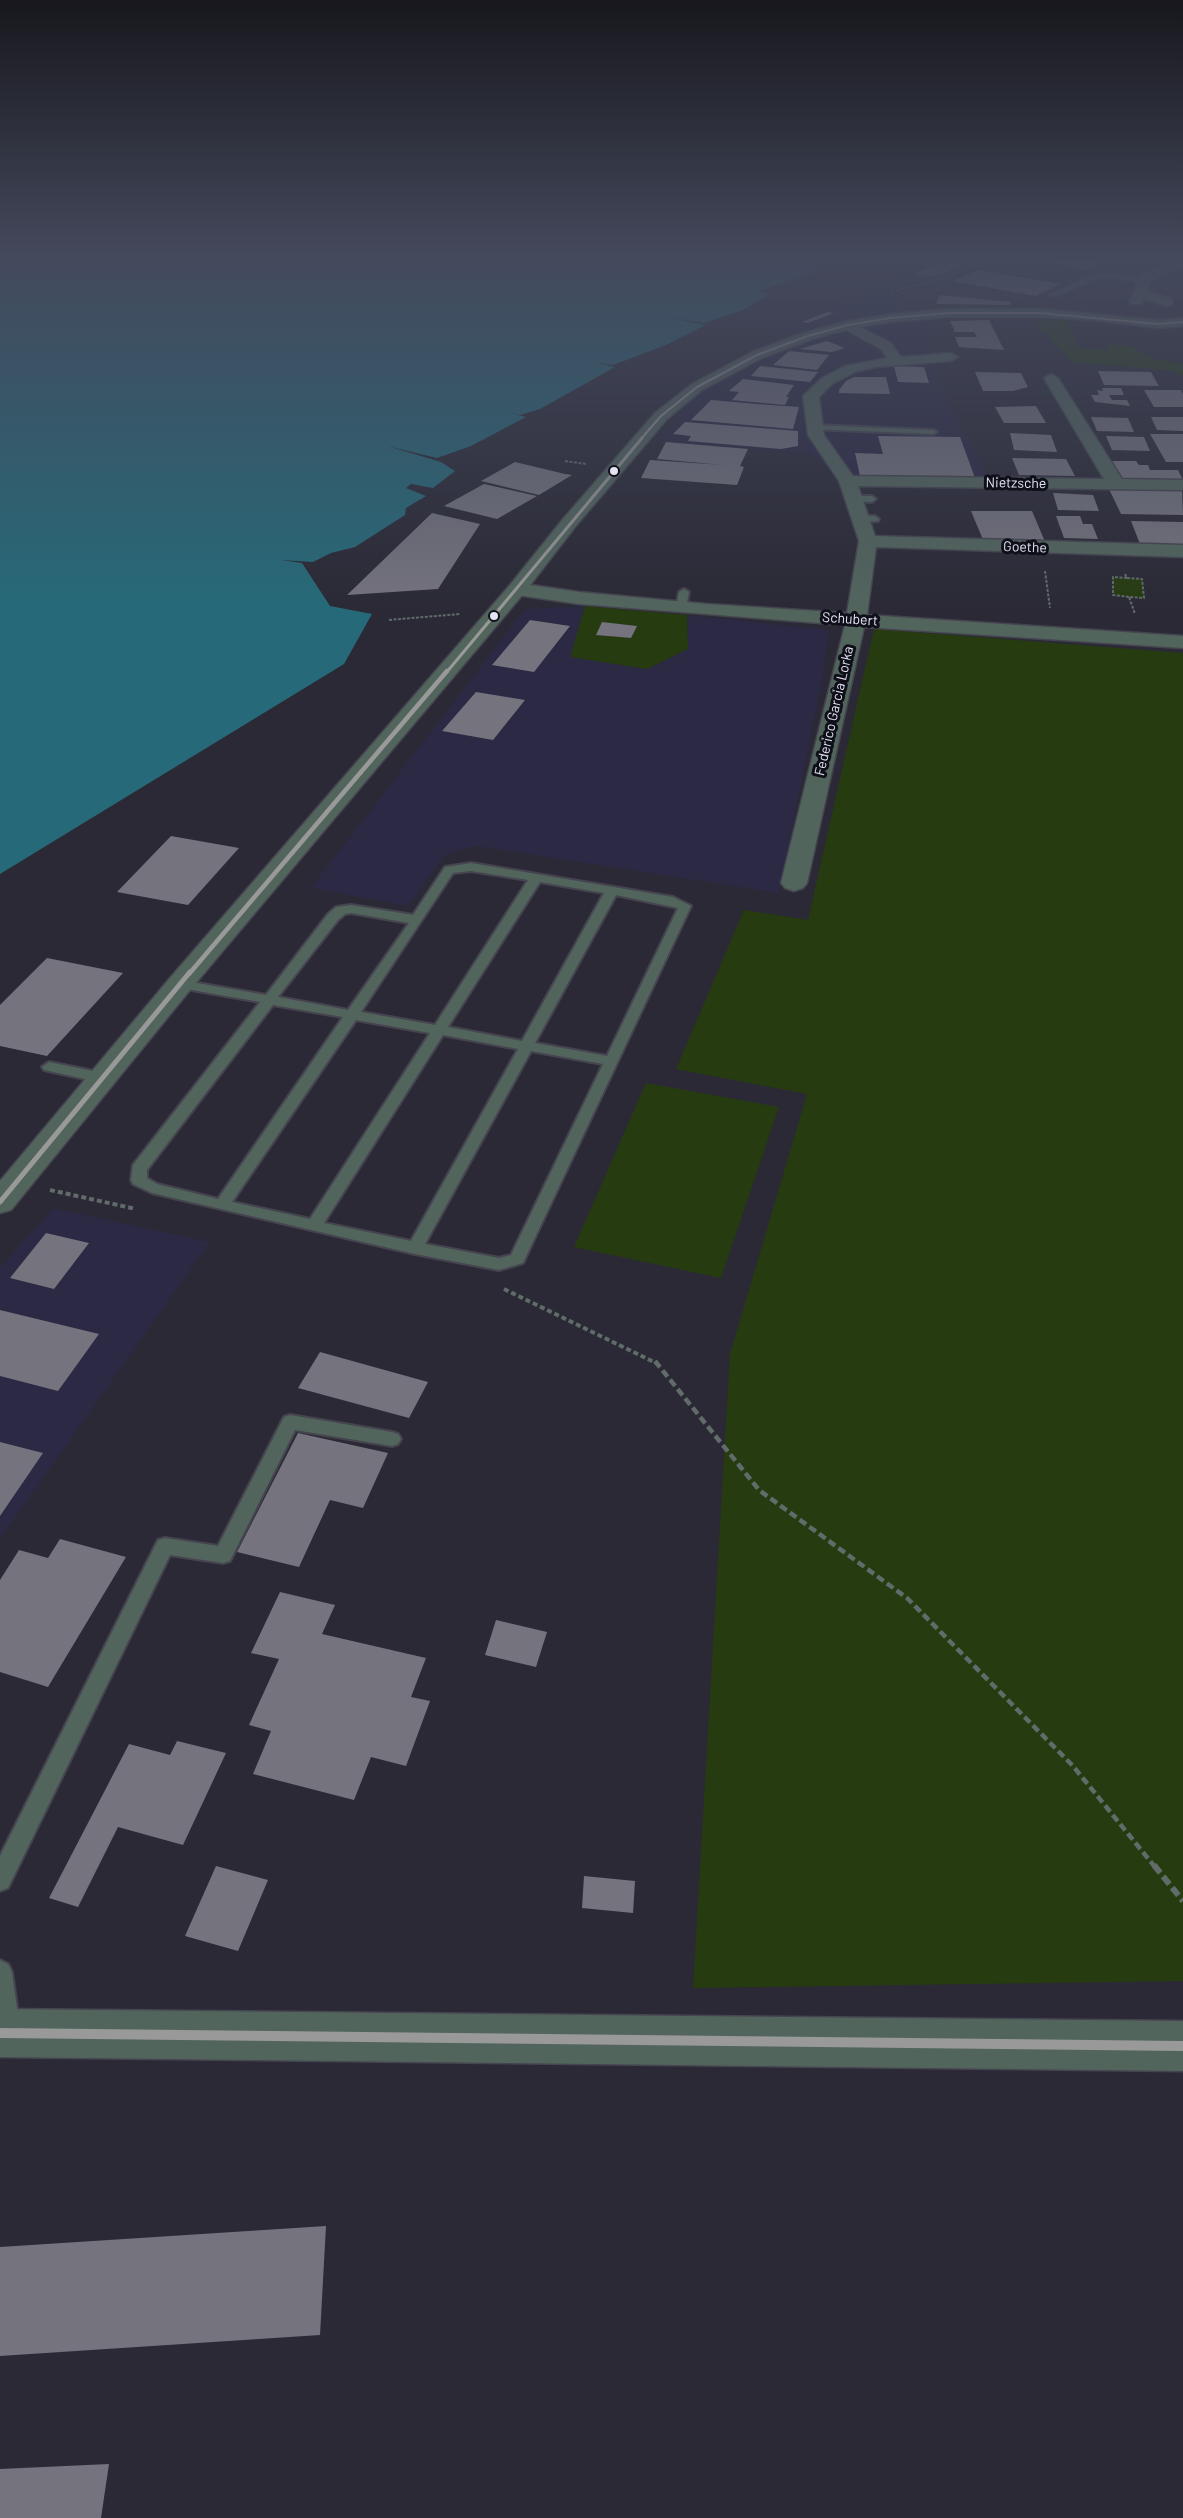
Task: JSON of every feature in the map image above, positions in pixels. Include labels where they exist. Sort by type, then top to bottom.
[{"type":"street","points":[[0,1202],[180,984],[517,589],[569,523],[661,416],[697,387],[717,377]]},
{"type":"street","name":"Federico Garcia Lorka","points":[[794,882],[856,620],[868,541],[868,519],[859,493],[816,435],[814,427],[811,396],[826,381],[835,377]]},
{"type":"street","points":[[1052,378],[1116,484]]},
{"type":"street","name":"Nietzsche","points":[[859,493],[1116,484],[1183,485]]},
{"type":"street","name":"Goethe","points":[[868,541],[1183,551]]},
{"type":"street","name":"Schubert","points":[[517,589],[579,598],[683,600],[856,620],[1183,642]]},
{"type":"street","points":[[4,2033],[1183,2046]]},
{"type":"lane","points":[[814,427],[933,432]]},
{"type":"lane","points":[[222,1205],[417,920],[449,870],[471,867],[673,901],[684,906],[517,1259],[499,1264],[415,1248],[314,1226],[222,1205],[152,1188],[139,1180],[139,1169],[333,917],[341,910],[351,909],[417,920]]},
{"type":"lane","points":[[314,1226],[536,878]]},
{"type":"lane","points":[[415,1248],[612,891]]},
{"type":"lane","points":[[180,984],[611,1061]]},
{"type":"lane","points":[[49,1067],[103,1078]]},
{"type":"lane","points":[[0,1880],[165,1546],[223,1555],[290,1422],[392,1439]]},
{"type":"lane","points":[[0,1972],[4,2033]]},
{"type":"path","points":[[565,461],[596,465]]},
{"type":"path","points":[[1043,548],[1052,633]]},
{"type":"path","points":[[1114,549],[1127,578]]},
{"type":"path","points":[[1113,577],[1127,578],[1142,579],[1144,598],[1113,595],[1113,577]]},
{"type":"path","points":[[1130,597],[1144,639]]},
{"type":"path","points":[[389,620],[453,614]]},
{"type":"path","points":[[505,1289],[654,1360],[759,1490],[908,1598],[1073,1766],[1183,1900]]},
{"type":"shaded area","points":[[724,377],[935,377],[990,483],[848,481],[808,453],[660,441],[698,388]]},
{"type":"shaded area","points":[[585,606],[571,657],[688,649],[687,615],[829,630],[822,680],[779,893],[476,846],[446,854],[408,906],[311,888],[525,609]]},
{"type":"shaded area","points":[[53,1208],[210,1242],[0,1539],[0,1268]]},
{"type":"green space","points":[[1113,577],[1142,579],[1144,598],[1113,595]]},
{"type":"green space","points":[[585,606],[687,615],[688,649],[647,669],[570,657]],"holes":[[[603,623],[636,626],[631,638],[597,635]]]},
{"type":"green space","points":[[874,629],[1183,653],[1183,1981],[693,1988],[730,1354],[807,1094],[676,1069],[744,910],[808,920]]},
{"type":"green space","points":[[646,1083],[779,1107],[721,1278],[574,1247]]},
{"type":"water","points":[[0,377],[598,377],[540,409],[520,415],[506,412],[526,417],[471,446],[437,458],[387,446],[441,462],[455,471],[433,488],[411,484],[406,488],[426,496],[406,508],[405,515],[355,547],[331,553],[313,562],[281,560],[302,563],[330,606],[372,614],[344,664],[0,874]]},
{"type":"building","points":[[756,377],[814,377],[810,382]]},
{"type":"building","points":[[854,377],[886,377],[890,394],[839,393],[846,381]]},
{"type":"building","points":[[897,377],[927,377],[929,383],[898,382]]},
{"type":"building","points":[[977,377],[1023,377],[1028,387],[1013,391],[983,391]]},
{"type":"building","points":[[1100,377],[1154,377],[1159,386],[1104,385]]},
{"type":"building","points":[[743,379],[794,385],[786,397],[789,397],[785,405],[732,400],[739,392],[729,391]]},
{"type":"building","points":[[1102,388],[1121,388],[1124,395],[1109,395],[1112,400],[1127,400],[1130,406],[1095,402],[1091,395],[1099,395],[1097,390],[1103,391]]},
{"type":"building","points":[[1144,390],[1181,390],[1183,407],[1154,407]]},
{"type":"building","points":[[711,400],[799,407],[793,429],[691,420]]},
{"type":"building","points":[[1036,406],[1046,423],[1004,423],[995,407]]},
{"type":"building","points":[[1091,417],[1128,418],[1134,432],[1097,431]]},
{"type":"building","points":[[1151,417],[1183,417],[1183,431],[1157,430]]},
{"type":"building","points":[[685,422],[798,431],[798,446],[781,449],[688,441],[691,436],[673,434]]},
{"type":"building","points":[[1010,433],[1051,435],[1057,452],[1014,450]]},
{"type":"building","points":[[1150,434],[1183,434],[1183,462],[1166,462]]},
{"type":"building","points":[[878,436],[960,437],[975,478],[860,476],[855,453],[883,454]]},
{"type":"building","points":[[1106,436],[1144,437],[1150,451],[1112,450]]},
{"type":"building","points":[[666,442],[748,449],[740,466],[744,467],[737,485],[641,478],[650,460],[723,465],[657,459]]},
{"type":"building","points":[[1012,458],[1066,459],[1075,476],[1019,475]]},
{"type":"building","points":[[1112,461],[1136,461],[1139,465],[1148,465],[1150,470],[1178,470],[1183,480],[1122,479]]},
{"type":"building","points":[[515,462],[572,475],[539,495],[481,481]]},
{"type":"building","points":[[484,484],[537,496],[497,519],[444,506]]},
{"type":"building","points":[[1109,489],[1182,490],[1183,515],[1121,514]]},
{"type":"building","points":[[1053,493],[1093,495],[1099,511],[1058,510]]},
{"type":"building","points":[[971,511],[1032,511],[1046,544],[984,542]]},
{"type":"building","points":[[432,513],[480,524],[438,589],[347,595]]},
{"type":"building","points":[[1056,516],[1080,516],[1083,524],[1092,524],[1098,539],[1064,538]]},
{"type":"building","points":[[1131,521],[1183,522],[1183,545],[1140,544]]},
{"type":"building","points":[[530,620],[570,626],[534,672],[492,665]]},
{"type":"building","points":[[602,622],[637,626],[631,638],[596,635]]},
{"type":"building","points":[[476,692],[525,700],[493,740],[442,731]]},
{"type":"building","points":[[171,836],[239,848],[188,905],[117,892]]},
{"type":"building","points":[[47,958],[123,973],[47,1056],[0,1046],[0,1005]]},
{"type":"building","points":[[46,1233],[89,1243],[54,1289],[10,1278]]},
{"type":"building","points":[[0,1310],[99,1334],[58,1391],[0,1376]]},
{"type":"building","points":[[320,1352],[428,1382],[409,1418],[298,1388]]},
{"type":"building","points":[[298,1433],[388,1453],[363,1508],[330,1500],[299,1567],[237,1552]]},
{"type":"building","points":[[0,1442],[43,1453],[0,1516]]},
{"type":"building","points":[[60,1539],[126,1557],[48,1687],[0,1672],[0,1580],[19,1550],[48,1558]]},
{"type":"building","points":[[280,1592],[335,1605],[322,1634],[426,1658],[411,1697],[430,1701],[406,1766],[371,1757],[354,1800],[253,1774],[271,1731],[249,1725],[279,1659],[251,1653]]},
{"type":"building","points":[[496,1620],[547,1632],[536,1667],[485,1655]]},
{"type":"building","points":[[177,1741],[226,1753],[183,1845],[118,1827],[78,1907],[49,1898],[129,1744],[170,1755]]},
{"type":"building","points":[[216,1866],[268,1880],[238,1951],[185,1936]]},
{"type":"building","points":[[584,1876],[635,1881],[633,1913],[582,1908]]},
{"type":"building","points":[[326,2226],[320,2335],[0,2356],[0,2247]]},
{"type":"building","points":[[109,2464],[101,2518],[0,2518],[0,2469]]},
{"type":"transit line","points":[[0,1202],[180,984],[517,589],[569,523],[661,416],[697,387],[717,377]]},
{"type":"transit line","points":[[0,2033],[1183,2046]]}]
